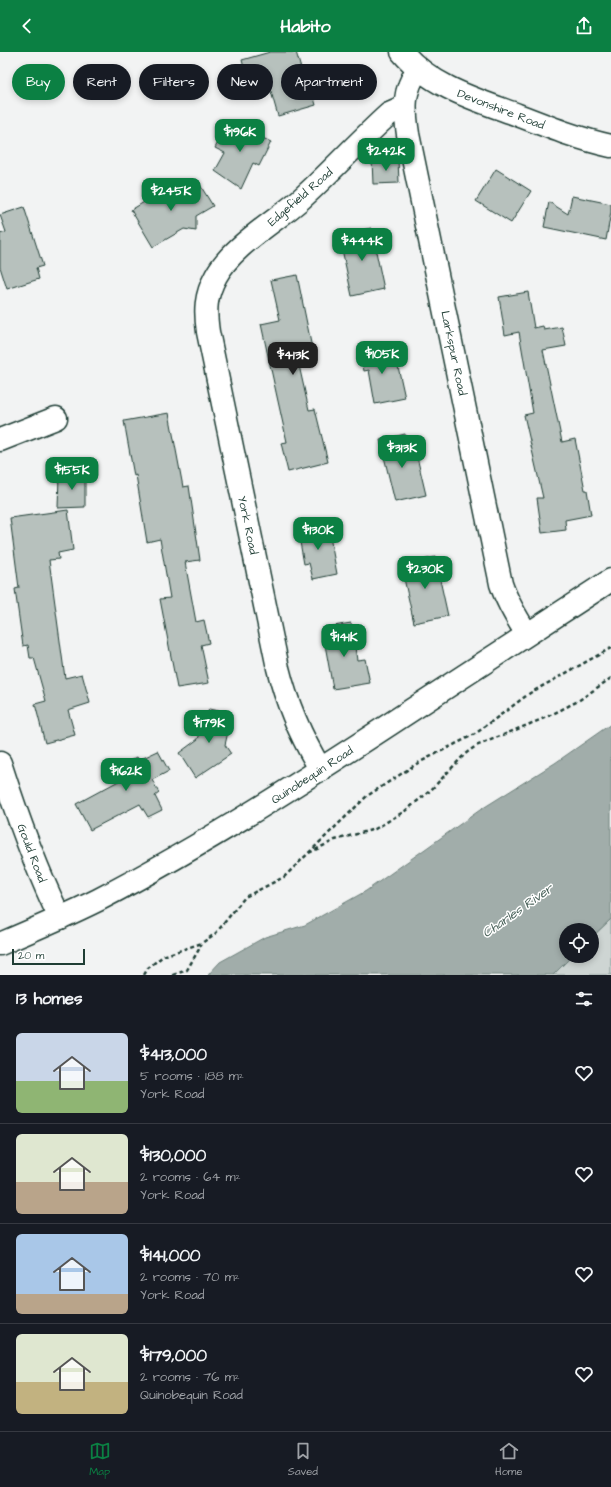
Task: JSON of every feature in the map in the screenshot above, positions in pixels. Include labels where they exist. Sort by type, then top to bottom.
[{"type":"street","name":"Devonshire Road","points":[[402,52],[418,69],[435,80],[464,95],[576,137],[611,146]]},
{"type":"street","name":"Larkspur Road","points":[[418,69],[409,84],[406,94],[405,107],[408,134],[501,584],[512,610],[527,634]]},
{"type":"street","name":"Edgefield Road","points":[[216,275],[241,247],[302,198],[385,118],[397,110],[405,107]]},
{"type":"street","name":"York Road","points":[[216,275],[206,302],[208,332],[278,668],[291,714],[321,770]]},
{"type":"street","points":[[0,440],[56,418]]},
{"type":"street","name":"Quinobequin Road","points":[[0,944],[97,900],[236,823],[321,770],[611,580]]},
{"type":"street","name":"Gould Road","points":[[0,763],[10,795],[45,886],[60,918]]},
{"type":"path","points":[[144,975],[148,968],[163,956],[202,943],[216,933],[245,897],[284,877],[367,796],[418,763],[475,734],[530,693],[611,648]]},
{"type":"path","points":[[307,854],[335,840],[375,829],[405,811],[425,795],[465,754],[476,746],[553,714],[578,701],[611,678]]},
{"type":"path","points":[[173,975],[187,970],[202,943]]},
{"type":"shaded area","points":[[611,919],[611,975],[553,975],[565,963],[599,963],[599,930]]},
{"type":"water","name":"Charles River","points":[[611,724],[611,919],[599,930],[599,923],[559,923],[559,963],[565,963],[553,975],[208,975],[220,962],[265,937],[305,925],[366,891],[480,810],[555,763]]},
{"type":"building","points":[[270,52],[296,52],[300,64],[281,64],[281,100],[315,100],[316,105],[278,116],[273,98],[273,64],[243,64],[242,60]]},
{"type":"building","points":[[229,122],[271,142],[259,166],[253,163],[241,189],[215,171],[225,153],[215,148]]},
{"type":"building","points":[[398,159],[399,183],[373,184],[372,160]]},
{"type":"building","points":[[496,169],[531,191],[511,223],[476,201]]},
{"type":"building","points":[[179,181],[187,193],[200,185],[213,206],[196,216],[196,231],[184,229],[153,247],[131,210]]},
{"type":"building","points":[[572,196],[611,204],[606,240],[544,227],[549,202],[568,214]]},
{"type":"building","points":[[24,207],[43,266],[36,268],[39,279],[7,289],[0,267],[0,234],[6,232],[0,215]]},
{"type":"building","points":[[371,228],[384,289],[352,296],[339,235]]},
{"type":"building","points":[[297,275],[314,358],[298,361],[309,410],[315,409],[328,462],[288,472],[281,443],[287,442],[261,324],[280,320],[271,280]]},
{"type":"building","points":[[528,292],[534,328],[543,326],[544,330],[562,327],[566,346],[543,350],[562,442],[575,439],[585,490],[587,490],[591,515],[565,520],[566,530],[542,533],[537,498],[543,498],[524,415],[533,413],[519,332],[505,335],[499,297]]},
{"type":"building","points":[[384,344],[388,363],[397,362],[405,398],[375,404],[369,370],[364,371],[360,349]]},
{"type":"building","points":[[169,413],[183,487],[189,486],[200,560],[185,562],[196,622],[204,620],[209,643],[201,645],[209,683],[177,688],[160,599],[170,598],[160,539],[147,542],[136,475],[134,476],[124,421]]},
{"type":"building","points":[[405,434],[410,459],[417,457],[426,495],[395,502],[380,440]]},
{"type":"building","points":[[59,475],[85,475],[85,507],[58,508]]},
{"type":"building","points":[[68,510],[73,550],[58,553],[59,559],[49,560],[65,678],[82,674],[90,703],[68,710],[75,735],[45,743],[35,704],[46,701],[34,658],[30,658],[28,645],[23,646],[15,589],[19,588],[10,518]]},
{"type":"building","points":[[328,526],[337,574],[313,579],[309,563],[304,564],[298,531]]},
{"type":"building","points":[[435,557],[448,616],[414,623],[401,565]]},
{"type":"building","points":[[351,623],[357,660],[365,659],[370,683],[333,689],[322,628]]},
{"type":"building","points":[[209,709],[232,714],[225,745],[231,754],[195,778],[179,753],[198,739]]},
{"type":"building","points":[[158,751],[169,771],[152,780],[159,793],[155,796],[162,810],[148,817],[140,804],[90,830],[76,804],[126,777],[120,766],[137,757],[139,760]]}]
